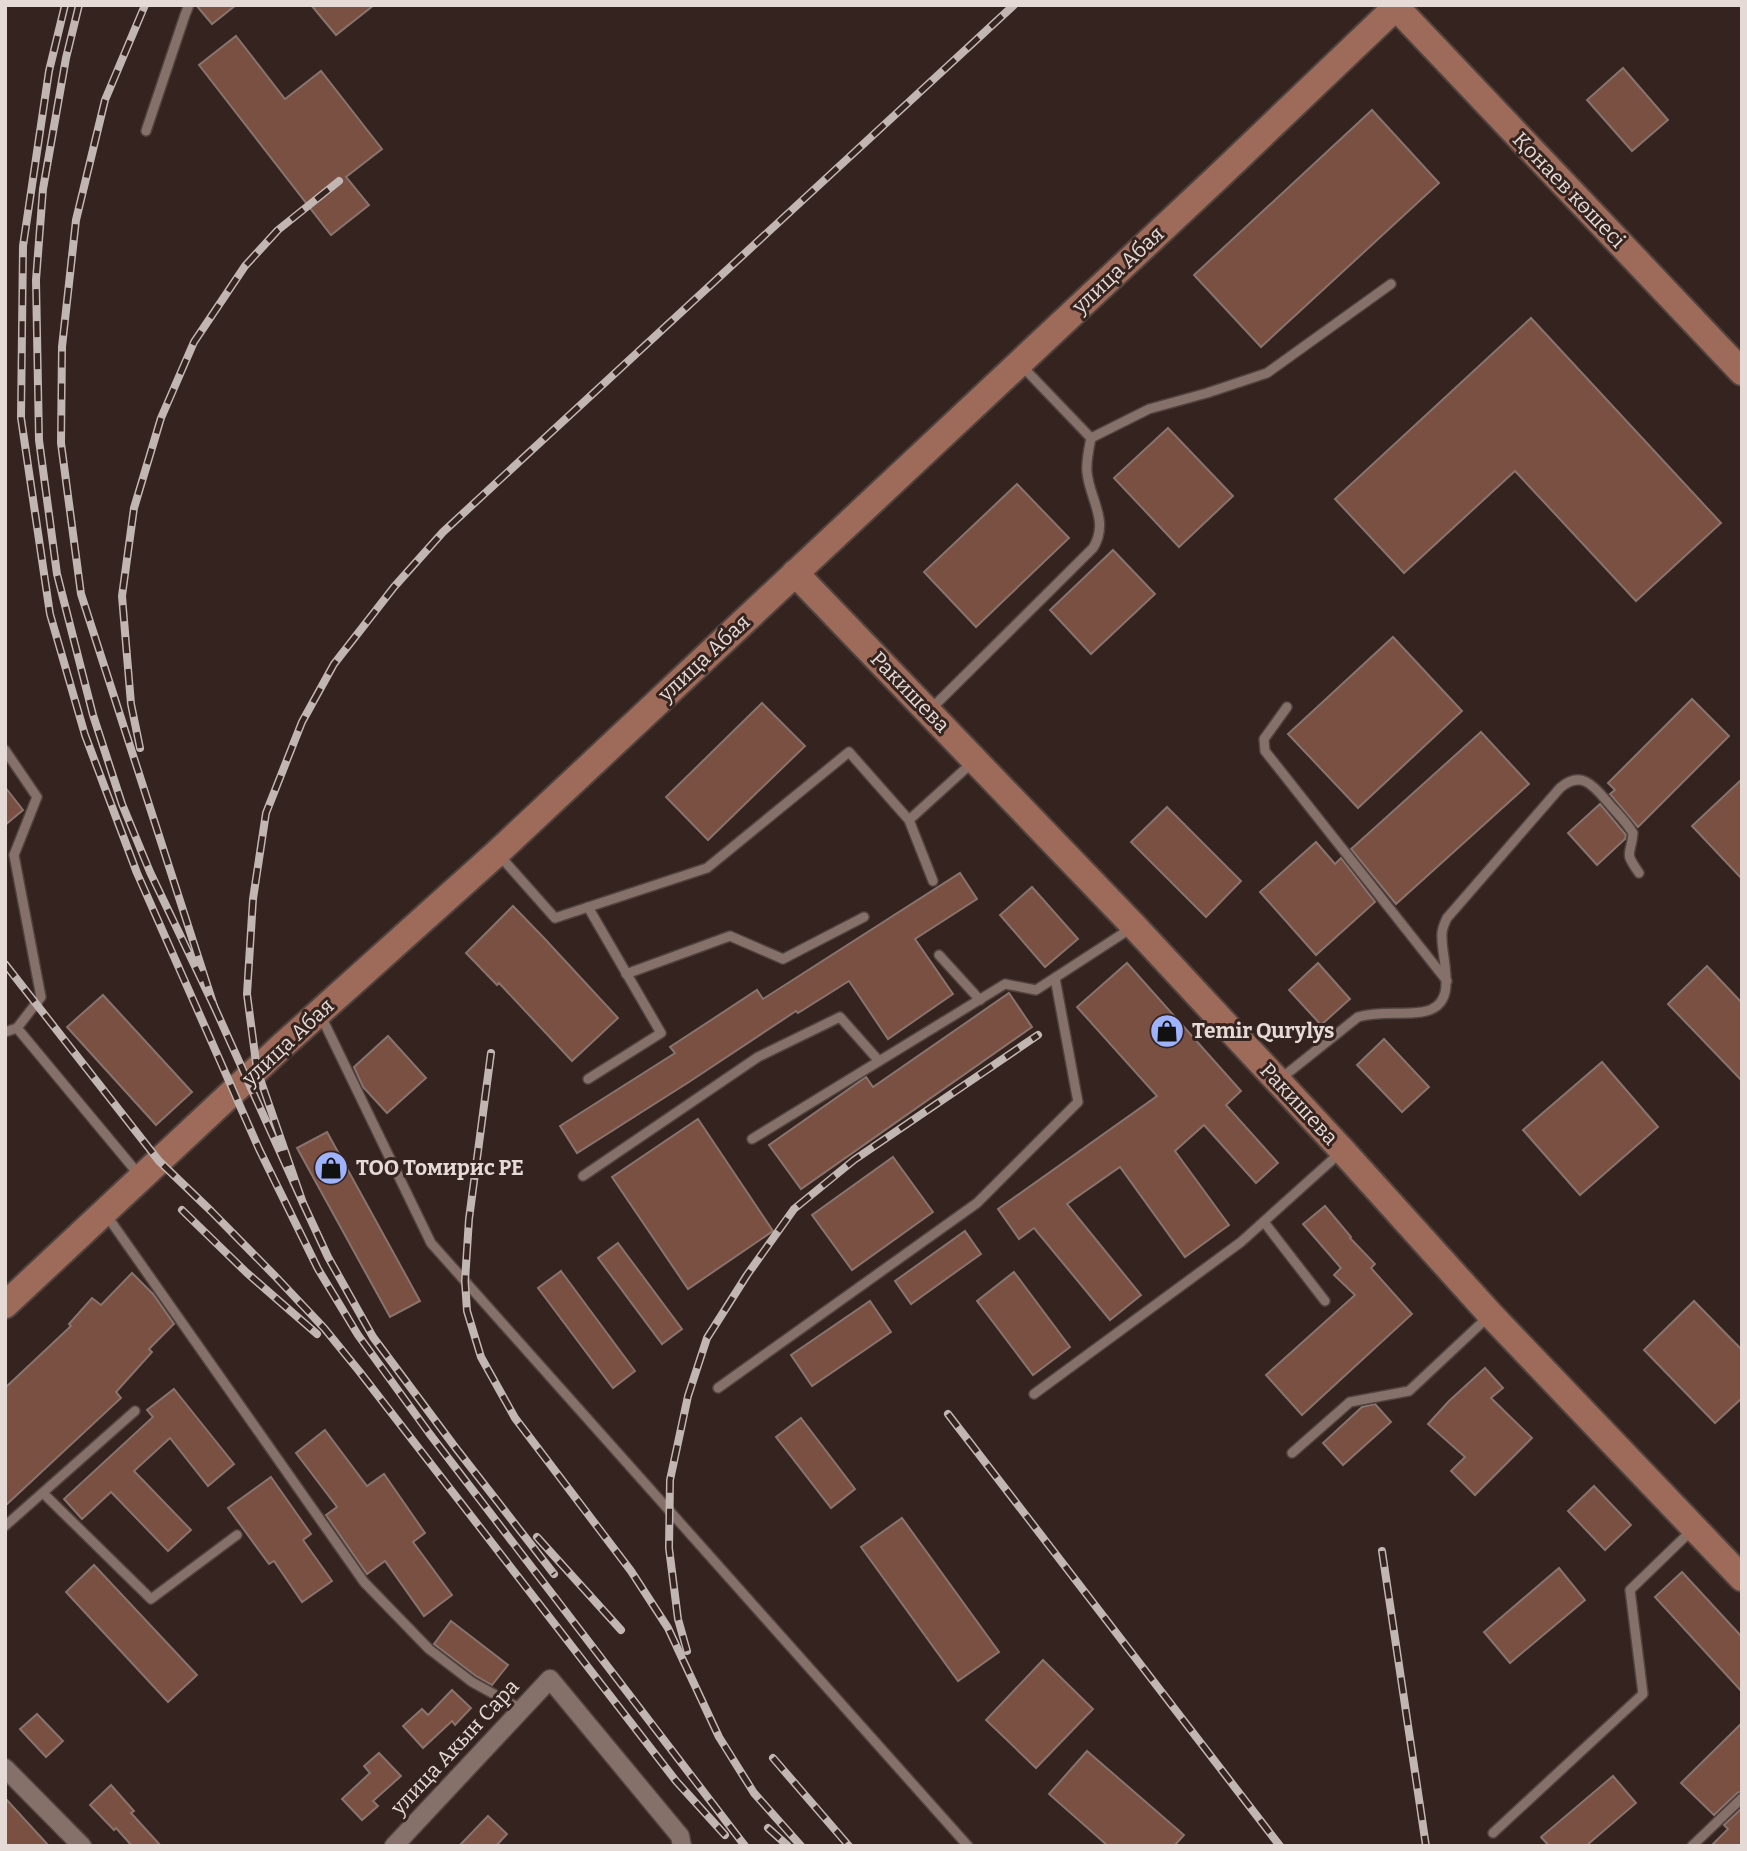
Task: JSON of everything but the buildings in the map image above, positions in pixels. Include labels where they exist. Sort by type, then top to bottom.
[{"type":"street","name":"улица Абая","points":[[5,1305],[319,1013],[497,853],[1397,6]]},
{"type":"street","name":"Қонаев көшесі","points":[[1397,6],[1742,372]]},
{"type":"street","name":"Ракишева","points":[[795,573],[1134,926],[1490,1314],[1742,1578]]},
{"type":"street","name":"улица Акын Сара","points":[[394,1846],[550,1679],[680,1836],[682,1846]]},
{"type":"street","points":[[5,1768],[82,1846]]},
{"type":"lane","points":[[146,131],[189,5]]},
{"type":"lane","points":[[1091,438],[1149,409],[1267,373],[1391,284]]},
{"type":"lane","points":[[1019,363],[1091,438]]},
{"type":"lane","points":[[929,711],[1093,548],[1100,528],[1087,472],[1091,438]]},
{"type":"lane","points":[[1287,707],[1264,739],[1265,751],[1448,983]]},
{"type":"lane","points":[[5,750],[37,797],[10,860],[41,997],[17,1028],[5,1032]]},
{"type":"lane","points":[[497,853],[555,918],[708,867],[849,752],[909,820],[933,881]]},
{"type":"lane","points":[[909,820],[976,760]]},
{"type":"lane","points":[[1278,1081],[1357,1017],[1424,1012],[1442,1000],[1448,983],[1441,937],[1447,918],[1568,781],[1590,783],[1628,824],[1633,833],[1629,859],[1639,873]]},
{"type":"lane","points":[[587,1079],[661,1034],[588,907]]},
{"type":"lane","points":[[626,974],[730,936],[783,959],[864,917]]},
{"type":"lane","points":[[751,1139],[1005,984],[1036,990],[1134,926]]},
{"type":"lane","points":[[939,955],[980,1000]]},
{"type":"lane","points":[[718,1388],[977,1203],[1078,1102],[1055,978]]},
{"type":"lane","points":[[319,1013],[431,1243],[968,1846]]},
{"type":"lane","points":[[583,1176],[758,1057],[840,1017],[879,1061]]},
{"type":"lane","points":[[17,1028],[141,1177]]},
{"type":"lane","points":[[1034,1394],[1241,1242],[1342,1150]]},
{"type":"lane","points":[[104,1212],[364,1582],[429,1650],[472,1682],[521,1709]]},
{"type":"lane","points":[[1264,1222],[1325,1301]]},
{"type":"lane","points":[[1292,1452],[1350,1402],[1409,1391],[1490,1314]]},
{"type":"lane","points":[[5,1526],[135,1411]]},
{"type":"lane","points":[[43,1493],[151,1600],[237,1535]]},
{"type":"lane","points":[[1493,1833],[1643,1694],[1630,1590],[1694,1528]]},
{"type":"lane","points":[[1692,1846],[1742,1798]]},
{"type":"railway","points":[[65,5],[49,71],[23,246],[21,418],[50,614],[85,735],[137,873],[259,1149],[318,1269],[358,1335],[429,1433],[745,1846]]},
{"type":"railway","points":[[79,5],[66,58],[43,189],[36,280],[39,440],[57,574],[93,715],[122,804],[150,872],[214,1006],[81,594],[61,443],[62,347],[76,220],[105,100],[145,5]]},
{"type":"railway","points":[[214,1006],[303,1203],[257,1070],[247,994],[253,899],[266,813],[302,722],[334,664],[394,587],[443,532],[1014,5]]},
{"type":"railway","points":[[140,748],[131,704],[122,596],[134,508],[161,418],[194,342],[245,266],[278,230],[339,181]]},
{"type":"railway","points":[[5,964],[159,1161],[324,1328],[676,1781],[725,1835]]},
{"type":"railway","points":[[687,1651],[678,1619],[669,1548],[670,1480],[688,1396],[707,1338],[794,1209],[854,1160],[1038,1035]]},
{"type":"railway","points":[[491,1053],[469,1219],[465,1281],[467,1311],[481,1357],[515,1418],[631,1571],[668,1628],[719,1737],[754,1793],[801,1846]]},
{"type":"railway","points":[[303,1203],[328,1257],[373,1337],[554,1574]]},
{"type":"railway","points":[[182,1210],[247,1273],[317,1334]]},
{"type":"railway","points":[[948,1414],[1280,1846]]},
{"type":"railway","points":[[537,1537],[621,1630]]},
{"type":"railway","points":[[1382,1551],[1426,1846]]},
{"type":"railway","points":[[773,1758],[849,1846]]},
{"type":"railway","points":[[768,1828],[788,1846]]},
{"type":"place","name":"Temir Qurylys","points":[[1167,1031]]},
{"type":"place","name":"ТОО Томирис РЕ","points":[[331,1168]]}]
